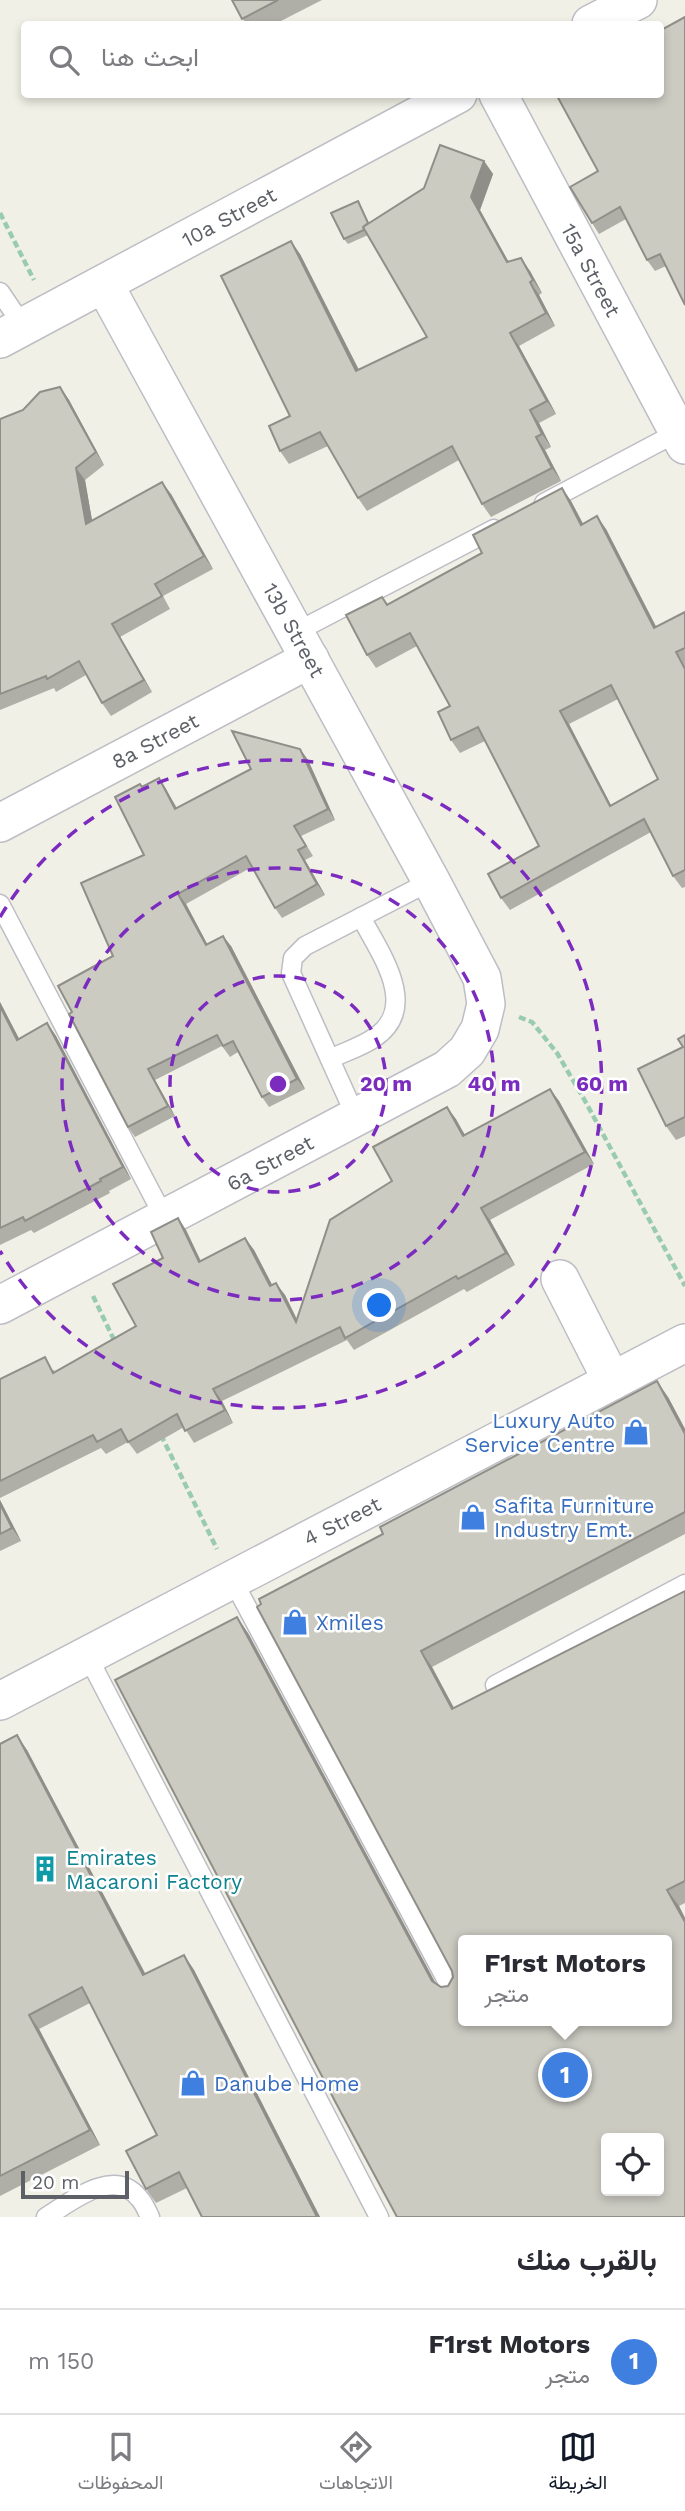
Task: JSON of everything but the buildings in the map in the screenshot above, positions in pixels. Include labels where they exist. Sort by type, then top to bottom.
[{"type":"street","points":[[597,21],[638,0]]},
{"type":"street","name":"10a Street","points":[[24,326],[451,98]]},
{"type":"street","name":"15a Street","points":[[500,98],[681,439]]},
{"type":"street","name":"13b Street","points":[[104,284],[431,881],[484,991]]},
{"type":"street","name":"8a Street","points":[[0,823],[303,646]]},
{"type":"street","name":"6a Street","points":[[0,1305],[447,1069],[467,1051],[480,1029],[484,991]]},
{"type":"street","points":[[560,1279],[612,1381]]},
{"type":"street","name":"4 Street","points":[[0,1701],[685,1343]]},
{"type":"lane","points":[[0,292],[24,326]]},
{"type":"lane","points":[[530,510],[681,439]]},
{"type":"lane","points":[[303,646],[505,523]]},
{"type":"lane","points":[[356,1117],[291,973],[293,958],[305,946],[431,881]]},
{"type":"lane","points":[[0,904],[166,1219]]},
{"type":"lane","points":[[330,1059],[375,1038],[386,1027],[395,1010],[394,980],[361,917]]},
{"type":"lane","points":[[232,1579],[453,1992]]},
{"type":"lane","points":[[495,1685],[685,1584]]},
{"type":"lane","points":[[87,1655],[379,2217]]},
{"type":"lane","points":[[46,2217],[99,2187],[113,2185],[127,2188],[139,2197],[150,2217]]},
{"type":"path","points":[[0,213],[24,326]]},
{"type":"path","points":[[484,991],[532,1022],[556,1054],[584,1099],[685,1286]]},
{"type":"path","points":[[77,1264],[118,1349]]},
{"type":"path","points":[[160,1434],[232,1579]]},
{"type":"place","name":"Luxury Auto Service Centre","points":[[636,1432]]},
{"type":"place","name":"Safita Furniture Industry Emt.","points":[[473,1517]]},
{"type":"place","name":"Xmiles","points":[[295,1622]]},
{"type":"place","name":"Emirates Macaroni Factory","points":[[45,1869]]},
{"type":"place","name":"F1rst Motors","points":[[565,2075]]},
{"type":"place","name":"Danube Home","points":[[193,2083]]}]
